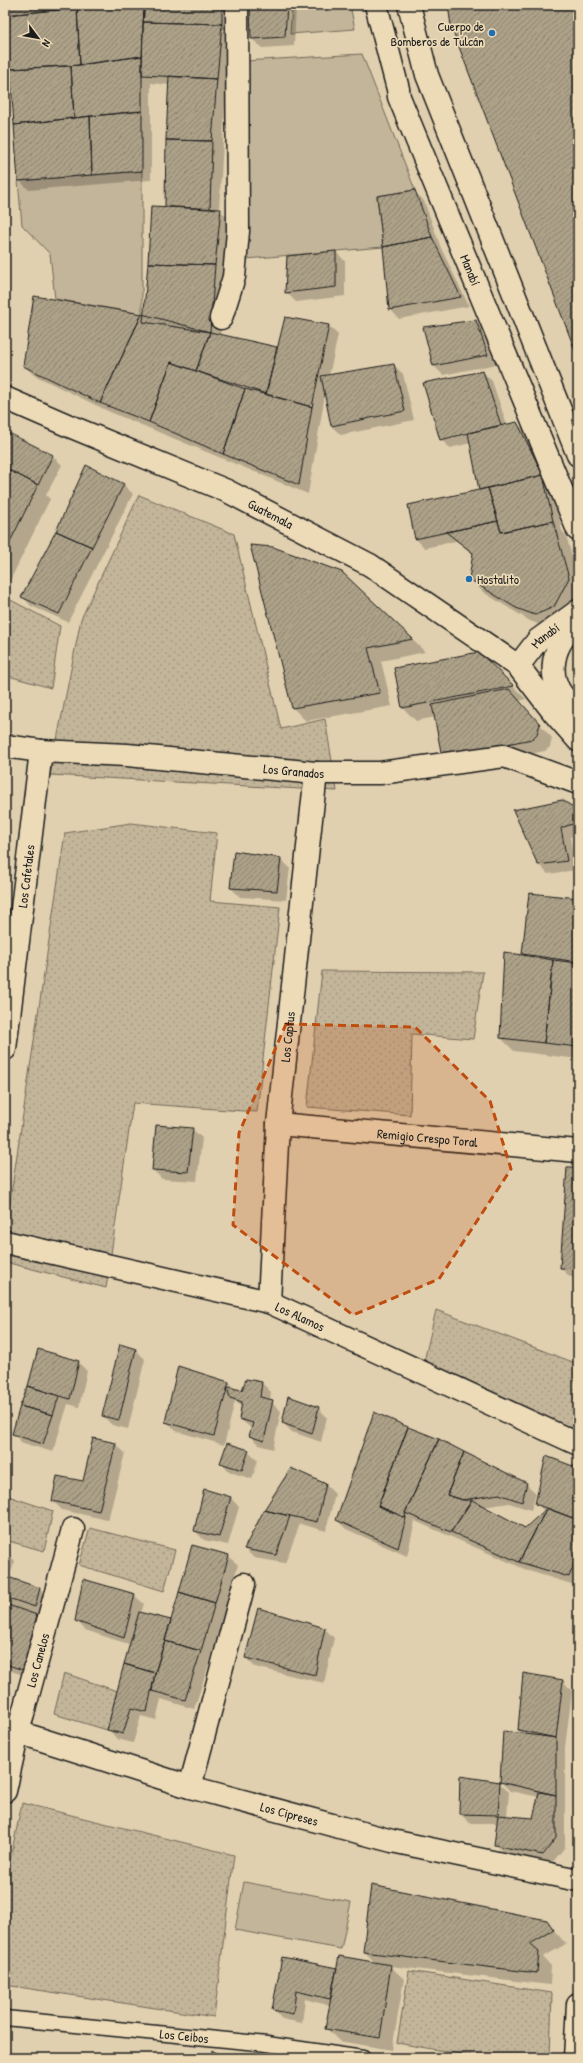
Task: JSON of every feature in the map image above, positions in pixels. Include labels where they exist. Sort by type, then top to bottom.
[{"type":"street","points":[[221,318],[234,277],[238,231],[237,5]]},
{"type":"street","name":"Manabí","points":[[376,5],[399,97],[578,530]]},
{"type":"street","points":[[409,5],[427,75],[578,455]]},
{"type":"street","name":"Guatemala","points":[[5,398],[67,426],[227,491],[363,561],[518,666],[555,714],[578,740]]},
{"type":"street","name":"Manabí","points":[[518,666],[538,640],[578,611]]},
{"type":"street","points":[[578,625],[571,629],[559,642],[553,659],[554,676],[561,693],[573,705],[578,707]]},
{"type":"street","name":"Los Granados","points":[[5,746],[42,751],[127,756],[316,773],[380,773],[504,756],[578,783]]},
{"type":"street","name":"Los Cafetales","points":[[5,1049],[42,751]]},
{"type":"street","name":"Los Captus","points":[[269,1302],[278,1124],[316,773]]},
{"type":"street","name":"Remigio Crespo Toral","points":[[278,1124],[578,1151]]},
{"type":"street","name":"Los Alamos","points":[[5,1242],[269,1302],[578,1444]]},
{"type":"street","name":"Los Canelos","points":[[5,1791],[12,1730],[73,1529]]},
{"type":"street","points":[[190,1787],[244,1584]]},
{"type":"street","name":"Los Cipreses","points":[[12,1730],[190,1787],[392,1840],[578,1880]]},
{"type":"street","points":[[575,2058],[578,2004]]},
{"type":"lane","name":"Los Ceibos","points":[[5,2018],[267,2044],[363,2058]]},
{"type":"highlighted area","points":[[286,1024],[415,1027],[490,1101],[511,1169],[439,1279],[353,1315],[233,1225],[239,1133]]},
{"type":"shaded area","points":[[292,5],[350,5],[355,29],[290,34]]},
{"type":"shaded area","points":[[362,54],[415,190],[377,196],[383,247],[246,259],[245,61]]},
{"type":"shaded area","points":[[142,171],[142,314],[55,299],[50,254],[22,225],[18,181]]},
{"type":"shaded area","points":[[139,495],[234,534],[281,729],[325,719],[337,791],[50,775],[81,619]]},
{"type":"shaded area","points":[[5,597],[60,626],[51,688],[5,675]]},
{"type":"shaded area","points":[[131,823],[217,833],[210,901],[280,907],[257,1112],[133,1103],[106,1288],[5,1262],[5,1235],[65,833]]},
{"type":"shaded area","points":[[322,971],[483,972],[473,1039],[412,1034],[410,1115],[307,1107]]},
{"type":"shaded area","points":[[436,1310],[578,1364],[578,1438],[422,1370]]},
{"type":"shaded area","points":[[5,1495],[53,1511],[44,1551],[5,1540]]},
{"type":"shaded area","points":[[90,1528],[175,1550],[164,1591],[79,1565]]},
{"type":"shaded area","points":[[64,1673],[117,1691],[107,1730],[54,1714]]},
{"type":"shaded area","points":[[22,1803],[234,1855],[214,2017],[5,1985],[5,1884]]},
{"type":"shaded area","points":[[244,1882],[351,1902],[341,1949],[235,1930]]},
{"type":"shaded area","points":[[409,1971],[552,1993],[550,2058],[484,2058],[397,2043]]},
{"type":"building","points":[[5,5],[77,5],[77,8],[5,15]]},
{"type":"building","points":[[109,5],[144,5],[142,56],[80,65],[77,8]]},
{"type":"building","points":[[145,5],[222,5],[222,24],[143,22]]},
{"type":"building","points":[[250,5],[287,5],[285,37],[251,39]]},
{"type":"building","points":[[448,5],[578,5],[578,358],[451,26]]},
{"type":"building","points":[[77,8],[80,65],[10,69],[5,15]]},
{"type":"building","points":[[143,22],[222,24],[217,79],[142,75]]},
{"type":"building","points":[[142,56],[142,111],[74,118],[71,66]]},
{"type":"building","points":[[71,66],[74,118],[14,125],[10,69]]},
{"type":"building","points":[[169,76],[217,79],[212,141],[166,140]]},
{"type":"building","points":[[142,111],[142,171],[92,175],[90,116]]},
{"type":"building","points":[[90,116],[92,175],[18,181],[14,125]]},
{"type":"building","points":[[166,140],[212,141],[210,209],[165,207]]},
{"type":"building","points":[[415,190],[432,237],[383,247],[377,196]]},
{"type":"building","points":[[151,206],[221,209],[215,265],[148,263]]},
{"type":"building","points":[[432,237],[461,297],[389,310],[383,247]]},
{"type":"building","points":[[336,251],[336,287],[285,293],[287,256]]},
{"type":"building","points":[[148,263],[215,265],[210,332],[143,322]]},
{"type":"building","points":[[34,296],[142,314],[100,403],[23,366]]},
{"type":"building","points":[[142,314],[210,332],[196,371],[171,362],[149,422],[100,403]]},
{"type":"building","points":[[285,317],[329,325],[312,407],[266,394]]},
{"type":"building","points":[[476,320],[488,355],[433,366],[423,327]]},
{"type":"building","points":[[210,332],[277,347],[266,394],[196,371]]},
{"type":"building","points":[[171,362],[245,389],[223,454],[149,422]]},
{"type":"building","points":[[394,364],[405,411],[331,426],[321,376]]},
{"type":"building","points":[[483,371],[501,425],[440,440],[423,383]]},
{"type":"building","points":[[245,389],[312,407],[299,485],[223,454]]},
{"type":"building","points":[[517,422],[543,475],[479,490],[468,433]]},
{"type":"building","points":[[5,431],[53,455],[38,485],[5,468]]},
{"type":"building","points":[[86,465],[124,484],[92,547],[56,531]]},
{"type":"building","points":[[5,468],[38,485],[5,552]]},
{"type":"building","points":[[543,475],[553,521],[501,532],[488,488]]},
{"type":"building","points":[[488,488],[498,521],[415,539],[408,505]]},
{"type":"building","points":[[498,521],[501,532],[553,521],[569,578],[554,607],[535,615],[516,608],[469,579],[473,553],[446,532]]},
{"type":"building","points":[[56,531],[92,547],[59,614],[21,597]]},
{"type":"building","points":[[250,545],[273,547],[342,572],[413,639],[368,648],[380,693],[292,708]]},
{"type":"building","points":[[479,652],[514,686],[402,708],[394,668]]},
{"type":"building","points":[[509,689],[540,724],[537,734],[532,739],[442,757],[432,705]]},
{"type":"building","points":[[562,800],[578,810],[578,822],[561,828],[567,861],[538,865],[513,810]]},
{"type":"building","points":[[234,851],[281,858],[277,891],[230,888]]},
{"type":"building","points":[[529,893],[578,898],[578,962],[522,954]]},
{"type":"building","points":[[504,952],[553,960],[544,1043],[500,1038]]},
{"type":"building","points":[[553,960],[578,963],[578,1047],[544,1043]]},
{"type":"building","points":[[156,1125],[193,1128],[188,1172],[152,1170]]},
{"type":"building","points":[[567,1167],[578,1167],[578,1269],[560,1268]]},
{"type":"building","points":[[120,1344],[136,1349],[119,1420],[102,1416]]},
{"type":"building","points":[[38,1349],[79,1361],[70,1399],[28,1386]]},
{"type":"building","points":[[178,1366],[229,1382],[214,1436],[165,1422]]},
{"type":"building","points":[[246,1379],[262,1382],[260,1397],[273,1400],[264,1441],[249,1436],[253,1423],[239,1419],[242,1402],[230,1398],[227,1387],[242,1390]]},
{"type":"building","points":[[28,1386],[59,1396],[53,1415],[20,1406]]},
{"type":"building","points":[[288,1396],[319,1407],[312,1434],[282,1423]]},
{"type":"building","points":[[20,1406],[53,1415],[43,1444],[12,1434]]},
{"type":"building","points":[[374,1412],[408,1427],[378,1506],[406,1518],[398,1548],[336,1520]]},
{"type":"building","points":[[408,1427],[439,1439],[405,1513],[406,1518],[378,1506]]},
{"type":"building","points":[[93,1438],[116,1443],[99,1511],[52,1501],[57,1476],[83,1481]]},
{"type":"building","points":[[439,1439],[464,1452],[447,1495],[463,1500],[472,1500],[451,1532],[405,1513]]},
{"type":"building","points":[[227,1443],[249,1450],[242,1470],[220,1463]]},
{"type":"building","points":[[464,1452],[527,1483],[522,1502],[499,1494],[463,1500],[447,1495]]},
{"type":"building","points":[[546,1456],[578,1468],[578,1520],[535,1504]]},
{"type":"building","points":[[291,1468],[326,1484],[317,1522],[264,1510]]},
{"type":"building","points":[[204,1489],[231,1497],[219,1537],[194,1531]]},
{"type":"building","points":[[472,1500],[525,1528],[547,1508],[519,1562],[451,1532]]},
{"type":"building","points":[[547,1508],[578,1520],[578,1554],[569,1577],[519,1562]]},
{"type":"building","points":[[264,1510],[290,1516],[276,1555],[244,1549]]},
{"type":"building","points":[[192,1545],[229,1555],[215,1603],[179,1592]]},
{"type":"building","points":[[5,1576],[40,1588],[35,1607],[5,1597]]},
{"type":"building","points":[[83,1579],[135,1594],[124,1638],[75,1621]]},
{"type":"building","points":[[179,1592],[215,1603],[201,1651],[165,1641]]},
{"type":"building","points":[[5,1604],[37,1615],[23,1670],[5,1664]]},
{"type":"building","points":[[258,1608],[325,1628],[315,1675],[245,1658]]},
{"type":"building","points":[[139,1612],[171,1620],[155,1673],[124,1664]]},
{"type":"building","points":[[165,1641],[201,1651],[185,1700],[152,1691],[155,1673]]},
{"type":"building","points":[[124,1664],[155,1673],[147,1712],[131,1708],[123,1734],[107,1730]]},
{"type":"building","points":[[523,1673],[563,1680],[556,1738],[518,1730]]},
{"type":"building","points":[[503,1731],[556,1738],[556,1795],[500,1782]]},
{"type":"building","points":[[460,1776],[500,1782],[498,1815],[459,1814]]},
{"type":"building","points":[[539,1792],[556,1795],[556,1838],[543,1855],[494,1845],[498,1815],[533,1818]]},
{"type":"building","points":[[371,1885],[547,1920],[554,1930],[530,1944],[539,1952],[537,1973],[363,1952]]},
{"type":"building","points":[[339,1956],[391,1965],[380,2038],[325,2029]]},
{"type":"building","points":[[282,1957],[337,1968],[330,1999],[296,1991],[293,2014],[272,2010]]},
{"type":"building","points":[[212,2050],[224,2058],[211,2058]]},
{"type":"place","name":"Cuerpo de Bomberos de Tulcán","points":[[492,33]]},
{"type":"place","name":"Hostalito","points":[[469,579]]}]
